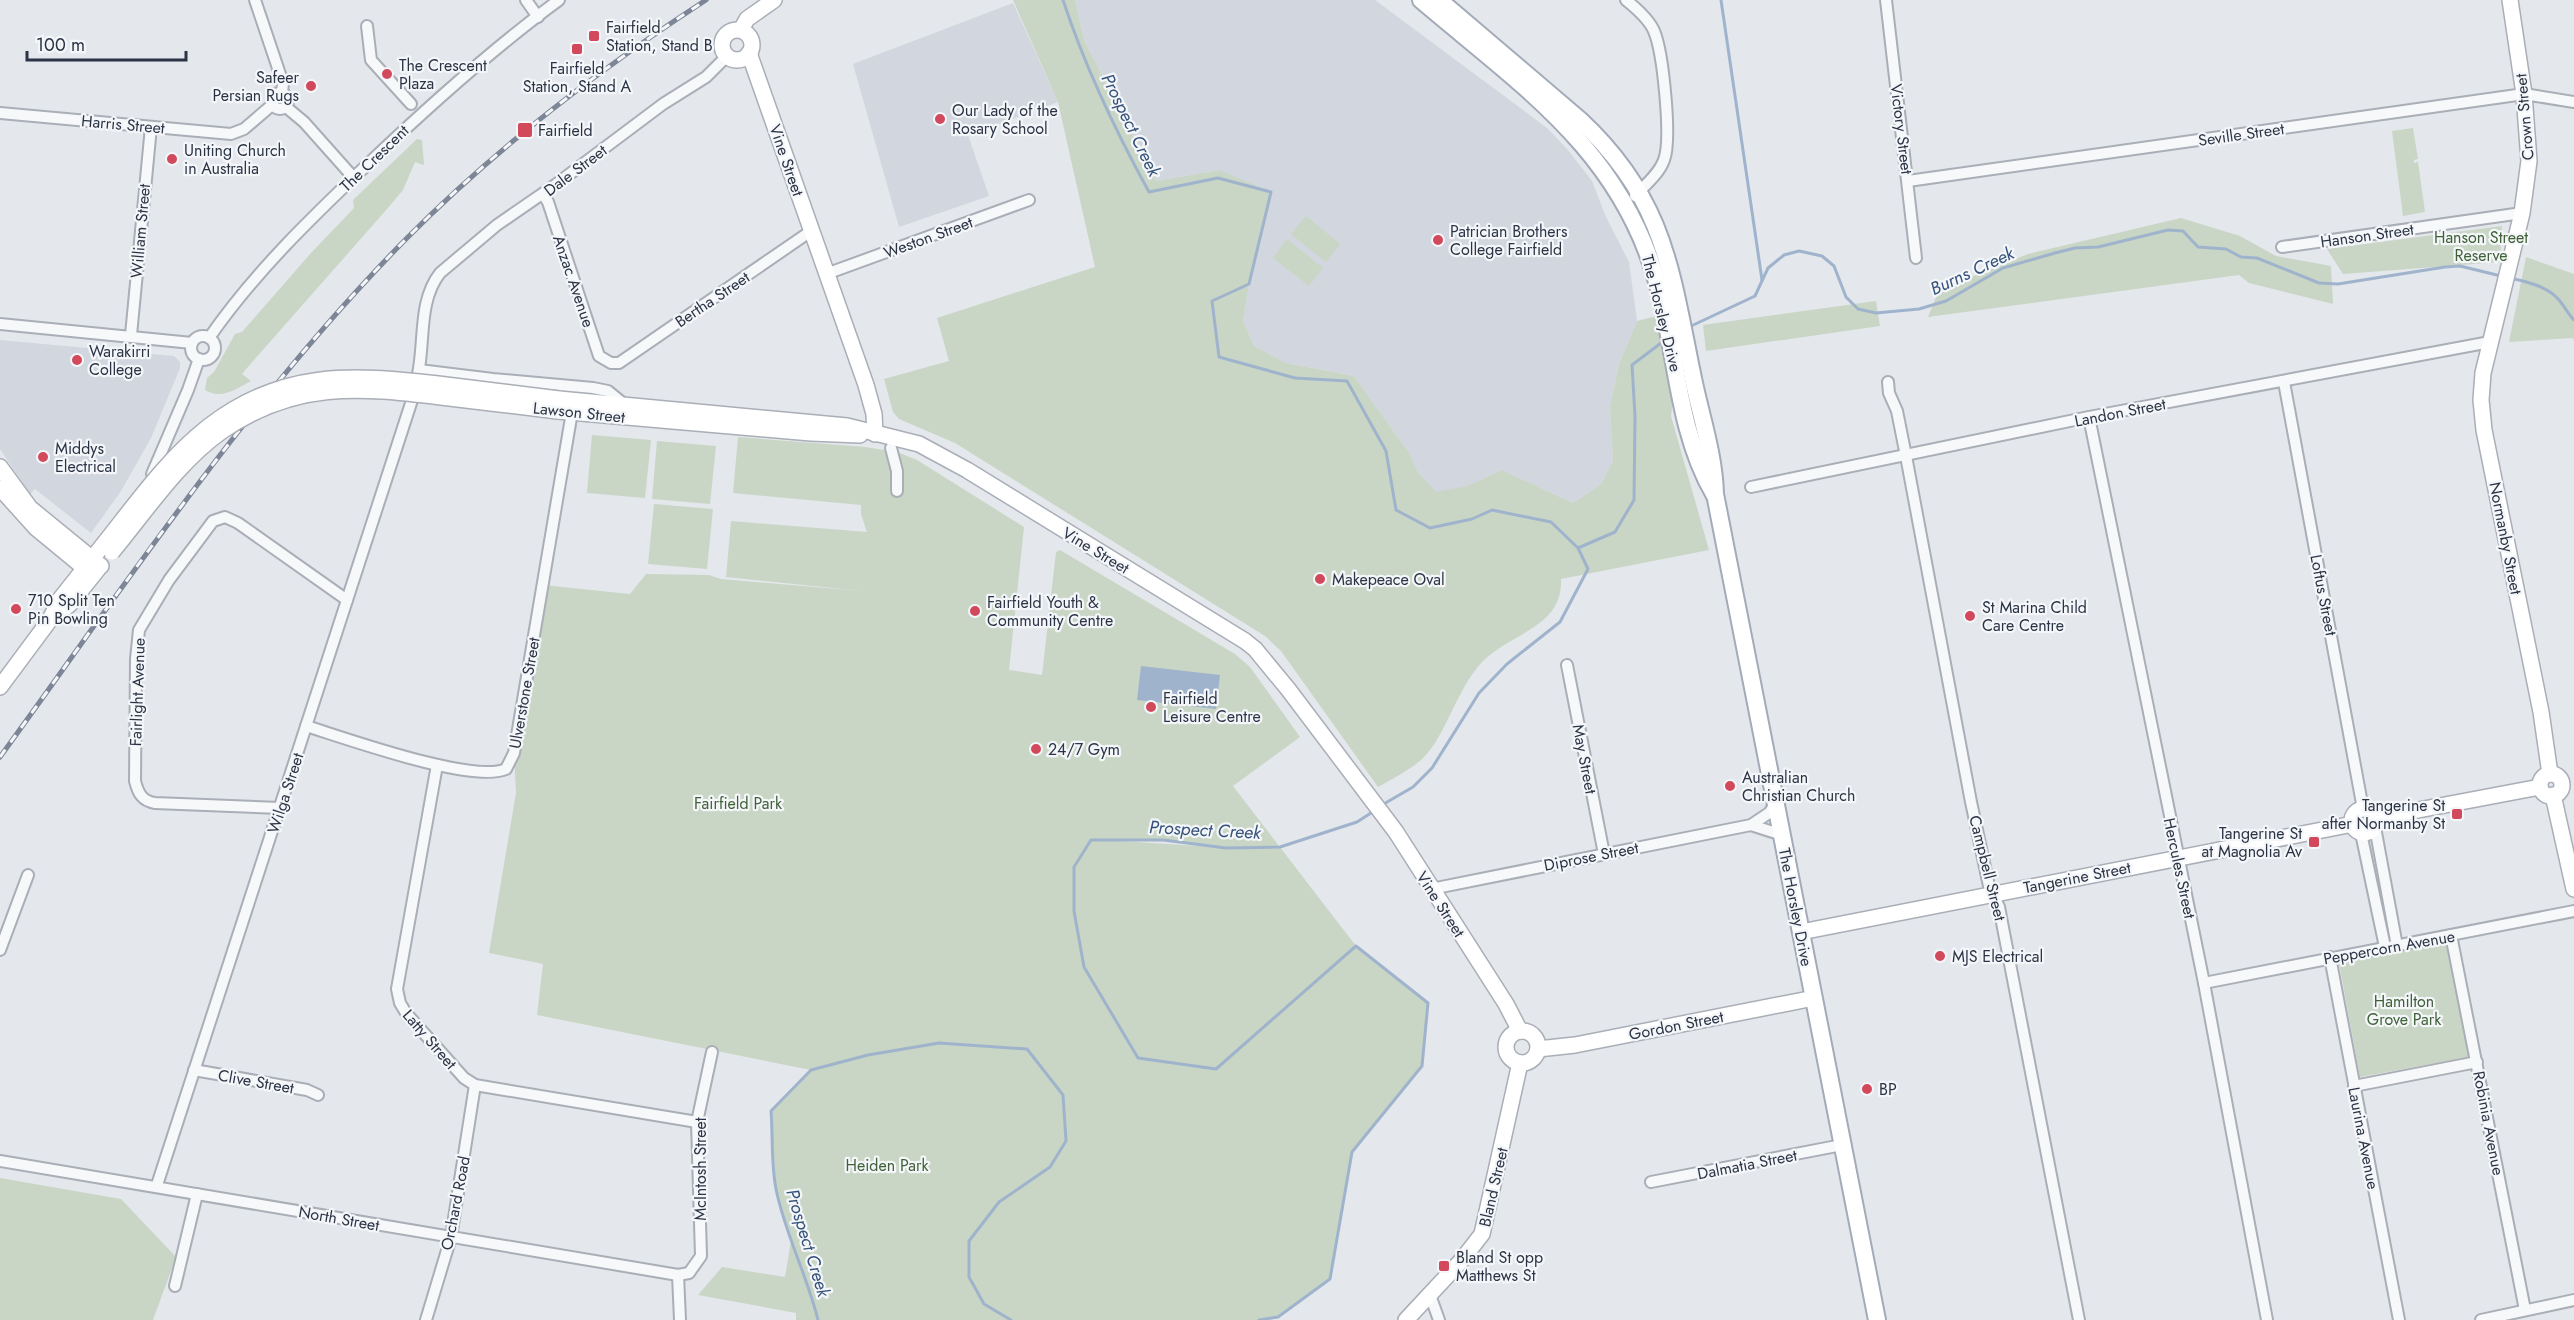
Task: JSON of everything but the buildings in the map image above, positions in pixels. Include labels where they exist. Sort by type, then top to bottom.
[{"type":"main road","points":[[741,30],[747,19],[774,0]]},
{"type":"main road","name":"The Horsley Drive","points":[[1421,0],[1544,104],[1597,160],[1626,204],[1673,313]]},
{"type":"main road","name":"The Horsley Drive","points":[[1439,0],[1592,132],[1639,191],[1665,248],[1673,313],[1700,470],[1715,495],[1877,1320]]},
{"type":"main road","name":"Crown Street","points":[[2501,303],[2522,213],[2529,161],[2524,93],[2510,0]]},
{"type":"main road","points":[[741,30],[751,40],[749,53],[739,60],[727,56],[722,48],[724,38],[731,31],[741,30]]},
{"type":"main road","name":"Vine Street","points":[[749,53],[869,394],[874,414],[875,434],[900,438],[940,454],[1245,640],[1268,663],[1362,784],[1396,832],[1506,1004],[1520,1031]]},
{"type":"main road","name":"Normanby Street","points":[[2501,303],[2483,373],[2481,400],[2484,430],[2541,712],[2550,774],[2541,780],[2558,787]]},
{"type":"main road","name":"Lawson Street","points":[[0,687],[49,621],[61,598],[196,454],[222,431],[259,410],[281,401],[336,389],[374,389],[846,436],[875,434]]},
{"type":"main road","name":"Lawson Street","points":[[563,407],[625,405],[847,426],[875,434]]},
{"type":"main road","points":[[0,467],[30,508],[92,567]]},
{"type":"main road","points":[[0,488],[25,518],[92,567]]},
{"type":"main road","points":[[2558,787],[2574,889]]},
{"type":"main road","name":"Tangerine Street","points":[[1801,932],[2177,858],[2366,826],[2558,787]]},
{"type":"main road","points":[[2363,809],[2356,813],[2366,826]]},
{"type":"main road","name":"Gordon Street","points":[[1538,1049],[1575,1045],[1814,998]]},
{"type":"main road","points":[[1520,1031],[1533,1036],[1538,1049],[1530,1061],[1520,1063],[1510,1058],[1506,1044],[1511,1035],[1520,1031]]},
{"type":"main road","name":"Bland Street","points":[[1406,1320],[1470,1252],[1482,1234],[1520,1063]]},
{"type":"street","points":[[255,0],[283,83],[282,93]]},
{"type":"street","points":[[526,0],[538,16]]},
{"type":"street","name":"The Crescent","points":[[209,338],[283,249],[353,177],[417,117],[559,0]]},
{"type":"street","name":"Victory Street","points":[[1886,0],[1916,258]]},
{"type":"street","points":[[1626,204],[1663,163],[1668,134],[1659,46],[1653,28],[1628,1]]},
{"type":"street","points":[[367,26],[371,60],[411,104]]},
{"type":"street","name":"Dale Street","points":[[418,372],[430,291],[440,273],[497,225],[543,194],[663,104],[706,77],[727,56]]},
{"type":"street","points":[[282,93],[274,94],[272,105],[277,109],[286,107]]},
{"type":"street","points":[[282,93],[288,99],[286,107]]},
{"type":"street","name":"Seville Street","points":[[1908,181],[2524,93],[2574,102]]},
{"type":"street","name":"Harris Street","points":[[0,113],[235,134],[272,105]]},
{"type":"street","points":[[286,107],[304,122],[353,177]]},
{"type":"street","name":"William Street","points":[[132,335],[151,127]]},
{"type":"street","name":"Anzac Avenue","points":[[543,194],[548,201],[599,356],[611,363]]},
{"type":"street","name":"Weston Street","points":[[826,274],[1029,200]]},
{"type":"street","name":"Hanson Street","points":[[2282,247],[2522,213]]},
{"type":"street","name":"Bertha Street","points":[[611,363],[619,363],[811,231]]},
{"type":"street","points":[[0,324],[132,335],[192,343]]},
{"type":"street","points":[[201,336],[209,338],[214,346],[212,354],[207,359],[199,359],[191,351],[192,343],[201,336]]},
{"type":"street","name":"Landon Street","points":[[1751,487],[2089,417],[2490,342]]},
{"type":"street","points":[[152,474],[199,359]]},
{"type":"street","name":"Lawson Street","points":[[418,372],[593,388],[608,392],[625,405]]},
{"type":"street","name":"Campbell Street","points":[[1888,382],[1889,393],[1897,411],[1906,456],[1971,802],[1992,894],[1999,907],[2079,1320]]},
{"type":"street","name":"Loftus Street","points":[[2283,382],[2363,809]]},
{"type":"street","name":"Wilga Street","points":[[157,1185],[412,400]]},
{"type":"street","name":"Ulverstone Street","points":[[306,726],[437,765],[500,772],[510,763],[514,753],[563,407]]},
{"type":"street","name":"Hercules Street","points":[[2089,417],[2204,983],[2267,1320]]},
{"type":"street","points":[[891,448],[897,471],[897,491]]},
{"type":"street","name":"Fairlight Avenue","points":[[280,808],[155,803],[146,801],[140,795],[135,781],[136,659],[139,630],[169,580],[206,529],[218,518],[225,517],[238,523],[347,600]]},
{"type":"street","name":"May Street","points":[[1567,665],[1604,854]]},
{"type":"street","name":"Latty Street","points":[[437,765],[398,996],[406,1013],[415,1024],[464,1078],[475,1085]]},
{"type":"street","name":"Diprose Street","points":[[1431,889],[1751,825],[1769,813],[1776,803]]},
{"type":"street","name":"Diprose Street","points":[[1751,825],[1782,835]]},
{"type":"street","points":[[2366,826],[2397,946]]},
{"type":"street","points":[[2366,826],[2385,947]]},
{"type":"street","points":[[0,950],[28,875]]},
{"type":"street","name":"Peppercorn Avenue","points":[[2204,983],[2574,911]]},
{"type":"street","name":"Robinia Avenue","points":[[2451,936],[2525,1310]]},
{"type":"street","name":"Laurina Avenue","points":[[2330,957],[2399,1320]]},
{"type":"street","name":"McIntosh Street","points":[[678,1275],[690,1273],[701,1256],[697,1122],[712,1052]]},
{"type":"street","points":[[2354,1086],[2477,1062]]},
{"type":"street","name":"Clive Street","points":[[194,1070],[307,1090],[318,1095]]},
{"type":"street","points":[[475,1085],[697,1122]]},
{"type":"street","name":"Orchard Road","points":[[426,1320],[451,1237],[475,1085]]},
{"type":"street","name":"Dalmatia Street","points":[[1651,1182],[1842,1145]]},
{"type":"street","name":"North Street","points":[[0,1161],[157,1185],[197,1194],[678,1275]]},
{"type":"street","points":[[175,1286],[197,1194]]},
{"type":"street","points":[[678,1275],[680,1320]]},
{"type":"street","points":[[1430,1294],[1438,1320]]},
{"type":"street","points":[[2481,1320],[2574,1300]]},
{"type":"shaded area","name":"Patrician Brothers College Fairfield","points":[[1075,0],[1375,0],[1547,128],[1592,181],[1606,217],[1629,262],[1637,321],[1619,364],[1610,407],[1613,461],[1601,484],[1573,503],[1502,470],[1467,486],[1436,493],[1418,472],[1409,453],[1354,376],[1286,363],[1254,346],[1243,320],[1249,284],[1219,170],[1156,181],[1084,40]]},
{"type":"shaded area","name":"Our Lady of the Rosary School","points":[[1013,3],[1058,102],[968,135],[989,196],[899,227],[853,64]]},
{"type":"shaded area","points":[[0,340],[174,356],[180,362],[180,368],[151,438],[121,491],[91,533],[35,489],[30,494],[0,449]]},
{"type":"green space","points":[[1013,0],[1075,0],[1084,40],[1156,181],[1219,170],[1271,192],[1249,284],[1243,320],[1254,346],[1286,363],[1354,376],[1409,453],[1418,472],[1436,492],[1467,486],[1502,470],[1573,503],[1601,484],[1613,461],[1610,407],[1619,364],[1637,321],[1665,314],[1676,373],[1671,416],[1709,550],[1561,579],[1559,595],[1554,608],[1545,618],[1496,650],[1474,671],[1430,751],[1411,768],[1378,787],[1281,651],[1265,636],[955,443],[899,419],[893,412],[884,379],[949,361],[937,318],[1095,267],[1058,102]]},
{"type":"green space","points":[[2413,128],[2418,159],[2414,160],[2414,163],[2418,162],[2425,212],[2403,216],[2392,131]]},
{"type":"green space","points":[[417,139],[422,140],[424,165],[415,162],[403,190],[242,374],[251,381],[223,394],[205,390],[207,378],[214,372],[235,334],[242,332],[354,208],[353,200]]},
{"type":"green space","points":[[1306,216],[1340,244],[1326,262],[1291,234]]},
{"type":"green space","points":[[2181,218],[2240,236],[2276,256],[2331,266],[2333,304],[2249,283],[2239,275],[1928,317],[1939,290],[2028,254]]},
{"type":"green space","name":"Hanson Street Reserve","points":[[2502,226],[2500,262],[2343,274],[2327,249]]},
{"type":"green space","points":[[1287,239],[1323,268],[1309,286],[1273,258]]},
{"type":"green space","points":[[2526,257],[2574,274],[2574,341],[2573,338],[2509,342]]},
{"type":"green space","points":[[1876,301],[1880,326],[1706,351],[1703,325]]},
{"type":"green space","points":[[592,435],[651,440],[645,498],[587,493]]},
{"type":"green space","points":[[738,437],[865,447],[897,452],[917,460],[1024,527],[1009,670],[1042,675],[1056,552],[1060,550],[1235,654],[1250,667],[1300,737],[1233,786],[1356,946],[1428,1003],[1422,1066],[1352,1152],[1330,1279],[1278,1317],[1259,1320],[796,1320],[796,1313],[698,1295],[722,1267],[785,1277],[791,1241],[776,1188],[771,1111],[811,1070],[537,1015],[543,964],[489,953],[516,793],[514,753],[543,585],[630,594],[646,574],[709,575],[721,579],[862,591],[726,577],[731,521],[867,532],[861,514],[861,505],[733,493]],"holes":[[[1106,840],[1163,840],[1213,847]]]},
{"type":"green space","points":[[657,441],[716,446],[710,504],[652,499]]},
{"type":"green space","points":[[654,504],[713,509],[707,569],[648,564]]},
{"type":"green space","name":"Hamilton Grove Park","points":[[2448,941],[2469,1057],[2360,1077],[2339,963]]},
{"type":"green space","points":[[0,1178],[121,1199],[176,1257],[153,1320],[0,1320]]},
{"type":"water","points":[[1141,666],[1220,675],[1216,709],[1137,700]]},
{"type":"waterway","name":"Prospect Creek","points":[[1063,0],[1102,98],[1149,192],[1218,178],[1271,192],[1249,284],[1212,301],[1219,357],[1295,378],[1347,381],[1386,451],[1396,510],[1430,528],[1472,519],[1492,510],[1551,522],[1578,548],[1588,569],[1560,622],[1507,664],[1479,693],[1432,768],[1413,787],[1382,805]]},
{"type":"waterway","points":[[1721,0],[1762,280]]},
{"type":"waterway","name":"Burns Creek","points":[[1689,327],[1755,296],[1768,268],[1784,255],[1799,251],[1822,256],[1834,266],[1846,297],[1858,309],[1876,313],[1919,309],[1946,301],[2003,268],[2055,253],[2075,248],[2098,247],[2168,230],[2183,231],[2198,247],[2226,249],[2241,257],[2257,258],[2319,283],[2338,284],[2460,266],[2501,276]]},
{"type":"waterway","name":"Burns Creek","points":[[2510,278],[2534,284],[2552,293],[2574,320]]},
{"type":"waterway","name":"Burns Creek","points":[[1578,548],[1615,532],[1634,500],[1635,416],[1632,365],[1665,340]]},
{"type":"waterway","name":"Prospect Creek","points":[[1259,1320],[1278,1317],[1330,1279],[1352,1152],[1422,1066],[1428,1003],[1356,946],[1216,1069],[1138,1058],[1084,967],[1074,911],[1074,867],[1091,840],[1163,840],[1226,848],[1280,847],[1357,822],[1374,811]]},
{"type":"waterway","name":"Prospect Creek","points":[[818,1320],[776,1189],[771,1111],[811,1070],[868,1055],[939,1043],[1027,1049],[1063,1095],[1066,1141],[1050,1167],[999,1202],[969,1241],[969,1277],[984,1304],[1011,1320]]},
{"type":"railway","points":[[0,757],[145,556],[244,424],[350,298],[441,205],[513,141],[588,82],[706,0]]},
{"type":"place","name":"Fairfield Station, Stand B","points":[[594,36]]},
{"type":"place","name":"Fairfield Station, Stand A","points":[[577,49]]},
{"type":"place","name":"The Crescent Plaza","points":[[387,74]]},
{"type":"place","name":"Safeer Persian Rugs","points":[[311,86]]},
{"type":"place","name":"Our Lady of the Rosary School","points":[[940,119]]},
{"type":"place","name":"Fairfield","points":[[525,130]]},
{"type":"place","name":"Uniting Church in Australia","points":[[172,159]]},
{"type":"place","name":"Patrician Brothers College Fairfield","points":[[1438,240]]},
{"type":"place","name":"Warakirri College","points":[[77,360]]},
{"type":"place","name":"Middys Electrical","points":[[43,457]]},
{"type":"place","name":"Makepeace Oval","points":[[1320,579]]},
{"type":"place","name":"710 Split Ten Pin Bowling","points":[[16,609]]},
{"type":"place","name":"Fairfield Youth & Community Centre","points":[[975,611]]},
{"type":"place","name":"St Marina Child Care Centre","points":[[1970,616]]},
{"type":"place","name":"Fairfield Leisure Centre","points":[[1151,707]]},
{"type":"place","name":"24/7 Gym","points":[[1036,749]]},
{"type":"place","name":"Australian Christian Church","points":[[1730,786]]},
{"type":"place","name":"Tangerine St after Normanby St","points":[[2457,814]]},
{"type":"place","name":"Tangerine St at Magnolia Av","points":[[2314,842]]},
{"type":"place","name":"MJS Electrical","points":[[1940,956]]},
{"type":"place","name":"BP","points":[[1867,1089]]},
{"type":"place","name":"Bland St opp Matthews St","points":[[1444,1266]]},
{"type":"park label","name":"Fairfield Park","points":[[738,803]]},
{"type":"park label","name":"Heiden Park","points":[[887,1165]]}]
